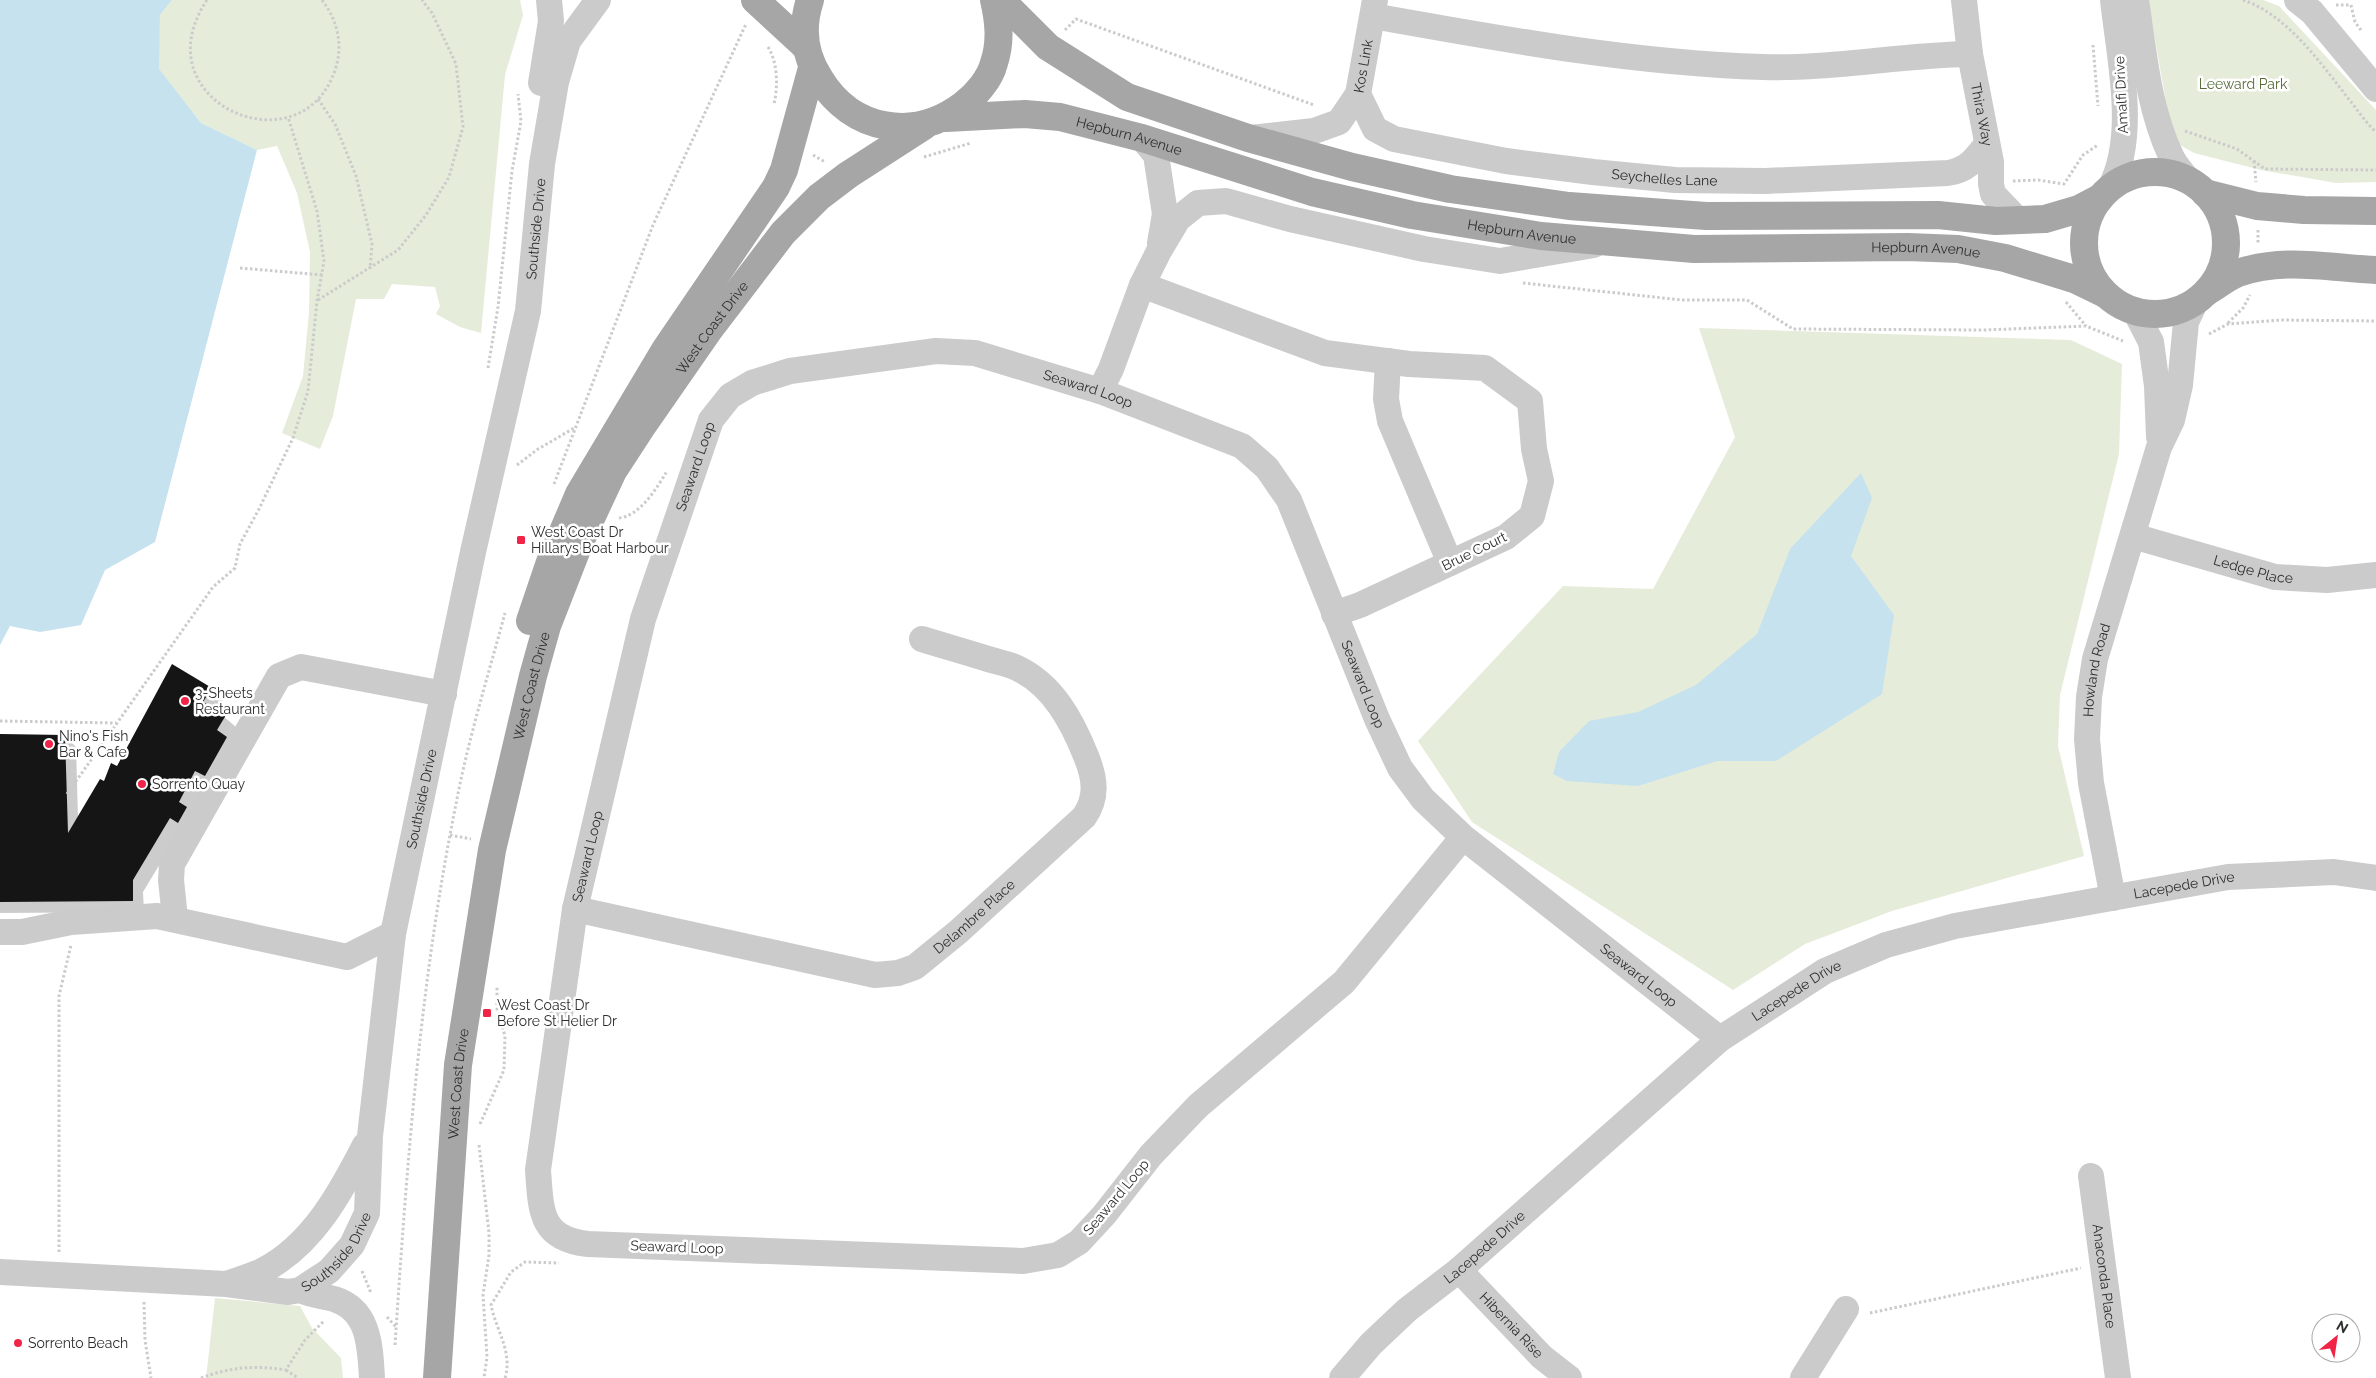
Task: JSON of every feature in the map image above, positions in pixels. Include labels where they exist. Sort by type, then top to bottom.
[{"type":"main road","points":[[755,0],[809,57]]},
{"type":"main road","points":[[809,57],[805,15],[810,0]]},
{"type":"main road","name":"West Coast Drive","points":[[437,1378],[458,1065],[490,859],[533,676],[548,626],[579,544],[613,471],[641,428],[709,330],[783,233],[819,197],[848,174],[975,96],[994,64],[1000,28],[994,0]]},
{"type":"main road","points":[[1000,0],[1048,47],[1127,97],[1248,138],[1352,168],[1450,189],[1569,206],[1706,216],[1938,215],[2019,221],[2045,219],[2079,209],[2136,175],[2150,173],[2170,174],[2197,187],[2257,206],[2304,210],[2376,211]]},
{"type":"main road","name":"Hepburn Avenue","points":[[809,57],[830,96],[858,117],[890,127],[1025,114],[1060,117],[1142,138],[1312,192],[1412,216],[1541,236],[1694,249],[1908,247],[1958,249],[2005,258],[2074,279],[2105,294]]},
{"type":"main road","name":"West Coast Drive","points":[[418,1378],[440,1078],[459,944],[485,800],[524,640],[550,562],[579,494],[665,350],[776,187],[784,170],[809,57]]},
{"type":"main road","points":[[2197,187],[2222,219],[2226,234],[2226,249],[2220,271],[2202,296]]},
{"type":"main road","points":[[2105,193],[2086,225],[2084,254],[2095,282],[2105,294],[2126,308],[2151,314],[2167,314],[2182,309],[2237,274],[2269,266],[2300,263],[2376,270]]},
{"type":"street","name":"Southside Drive","points":[[492,465],[515,311],[528,164],[551,21],[549,0]]},
{"type":"street","name":"Southside Drive","points":[[0,1272],[226,1284],[288,1292],[300,1290],[329,1272],[352,1245],[367,1213],[370,1136],[394,934],[492,465],[528,311],[542,164],[556,82],[568,41],[598,0]]},
{"type":"street","name":"Thira Way","points":[[1964,0],[1970,54],[1991,162],[1991,184],[1994,194],[2019,221]]},
{"type":"street","name":"Amalfi Drive","points":[[2105,193],[2121,164],[2124,138],[2123,92],[2113,0]]},
{"type":"street","name":"Amalfi Drive","points":[[2136,0],[2150,88],[2162,131],[2171,157],[2197,187]]},
{"type":"street","points":[[2316,4],[2376,89]]},
{"type":"street","name":"Kos Link","points":[[1248,138],[1314,131],[1339,122],[1358,94],[1374,8]]},
{"type":"street","points":[[1374,8],[1489,36],[1668,62],[1795,67],[1936,55],[1970,54]]},
{"type":"street","name":"Seychelles Lane","points":[[1358,94],[1375,129],[1394,138],[1506,161],[1676,180],[1765,181],[1948,173],[1965,168],[1973,162],[1986,144]]},
{"type":"street","points":[[1142,138],[1156,155],[1165,214],[1159,251]]},
{"type":"street","points":[[1100,391],[1142,285],[1159,251],[1178,219],[1198,203],[1226,201],[1290,219],[1424,249],[1500,261],[1610,242]]},
{"type":"street","points":[[1142,285],[1325,353],[1388,361],[1386,399],[1390,421],[1450,563]]},
{"type":"street","name":"Howland Road","points":[[2113,898],[2091,783],[2087,739],[2095,659],[2159,447],[2172,420],[2180,385],[2186,322],[2202,296]]},
{"type":"street","name":"Howland Road","points":[[2135,310],[2151,342],[2157,386],[2159,447]]},
{"type":"street","name":"Seaward Loop","points":[[1464,837],[1344,982],[1198,1106],[1151,1155],[1104,1215],[1079,1242],[1058,1256],[1031,1260],[588,1244],[570,1242],[553,1233],[545,1220],[540,1206],[538,1170],[575,909],[643,619],[711,420],[730,396],[752,383],[790,371],[936,351],[975,353],[1100,391],[1242,446],[1267,468],[1290,500],[1334,614],[1400,768],[1423,800],[1464,837],[1720,1039]]},
{"type":"street","name":"Brue Court","points":[[1334,614],[1360,605],[1506,537],[1532,516],[1541,481],[1534,450],[1530,401],[1486,368],[1388,361]]},
{"type":"street","name":"Ledge Place","points":[[2133,536],[2275,577],[2327,580],[2376,575]]},
{"type":"street","name":"Delambre Place","points":[[575,909],[875,975],[898,973],[915,967],[958,932],[1084,817],[1092,807],[1095,792],[1091,770],[1078,737],[1060,704],[1043,685],[1018,668],[922,639]]},
{"type":"street","points":[[175,918],[171,880],[172,864],[279,676],[301,667],[444,694]]},
{"type":"street","name":"Lacepede Drive","points":[[1342,1378],[1378,1337],[1407,1310],[1459,1270],[1720,1039],[1825,971],[1886,945],[1955,926],[2228,877],[2334,872],[2376,878]]},
{"type":"street","points":[[0,932],[22,932],[71,922],[157,916],[175,918],[347,957],[394,934]]},
{"type":"street","name":"Southside Drive","points":[[226,1284],[262,1271],[280,1260],[310,1232],[341,1189],[370,1136]]},
{"type":"street","name":"Anaconda Place","points":[[2091,1176],[2118,1378]]},
{"type":"street","name":"Hibernia Rise","points":[[1459,1270],[1542,1357],[1569,1378]]},
{"type":"street","points":[[300,1290],[340,1302],[357,1313],[366,1326],[372,1378]]},
{"type":"street","points":[[1803,1378],[1843,1315]]},
{"type":"path","points":[[207,0],[196,16],[190,40],[192,64],[202,87],[219,105],[240,116],[264,121],[288,117],[304,110],[318,99],[332,80],[339,57],[338,33],[330,10],[322,0]]},
{"type":"path","points":[[317,301],[398,250],[426,215],[449,177],[463,127],[456,64],[432,13],[422,0]]},
{"type":"path","points":[[2243,0],[2255,4],[2279,20],[2315,58],[2376,132]]},
{"type":"path","points":[[2316,4],[2351,5],[2355,22],[2366,36]]},
{"type":"path","points":[[2092,38],[2099,113]]},
{"type":"path","points":[[488,372],[498,307],[512,171],[520,121],[520,85]]},
{"type":"path","points":[[318,99],[335,124],[356,176],[372,244],[370,268]]},
{"type":"path","points":[[67,794],[213,586],[234,568],[240,544],[293,438],[308,391],[317,301],[324,261],[317,211],[288,117]]},
{"type":"path","points":[[2179,131],[2205,137],[2237,150],[2265,169],[2376,170]]},
{"type":"path","points":[[2009,182],[2038,180],[2064,184],[2083,155],[2102,144]]},
{"type":"path","points":[[240,268],[322,275]]},
{"type":"path","points":[[1514,282],[1682,300],[1747,300],[1794,329],[1984,330],[2086,326],[2108,337],[2126,342]]},
{"type":"path","points":[[2202,338],[2228,324],[2280,320],[2376,321]]},
{"type":"path","points":[[0,721],[117,723]]},
{"type":"path","points":[[57,1276],[60,1244],[59,996],[71,948]]},
{"type":"path","points":[[480,1126],[504,1070],[505,1036],[497,1009],[497,980]]},
{"type":"path","points":[[479,1144],[489,1233],[489,1255],[483,1296],[488,1357],[484,1378]]},
{"type":"path","points":[[505,1378],[508,1357],[494,1320],[491,1305],[511,1272],[525,1262],[565,1263]]},
{"type":"path","points":[[1843,1315],[2102,1263]]},
{"type":"path","points":[[145,1311],[145,1340],[151,1378]]},
{"type":"path","points":[[286,1370],[305,1340],[327,1317]]},
{"type":"path","points":[[201,1378],[220,1371],[258,1366],[286,1370],[298,1378]]},
{"type":"green space","points":[[172,0],[520,0],[523,15],[505,75],[481,333],[460,327],[436,314],[440,306],[435,287],[392,284],[384,299],[356,299],[333,416],[320,449],[282,433],[303,376],[309,312],[310,252],[297,193],[277,146],[257,150],[201,123],[158,69],[160,15]]},
{"type":"green space","name":"Leeward Park","points":[[2148,0],[2263,0],[2279,6],[2376,110],[2376,182],[2336,183],[2261,170],[2194,153],[2173,141]]},
{"type":"green space","points":[[1699,328],[2071,340],[2122,364],[2119,454],[2060,695],[2058,746],[2084,856],[1892,911],[1805,944],[1733,990],[1472,822],[1418,741],[1563,586],[1653,589],[1735,437]]},
{"type":"green space","points":[[215,1298],[300,1306],[312,1328],[341,1358],[343,1378],[206,1378]]},
{"type":"water","points":[[0,0],[172,0],[160,15],[159,69],[201,123],[257,150],[155,542],[105,570],[81,625],[40,632],[10,626],[0,645]]},
{"type":"water","points":[[1861,473],[1872,498],[1851,556],[1894,615],[1882,694],[1776,761],[1717,761],[1638,786],[1567,781],[1553,774],[1559,752],[1589,721],[1638,712],[1696,685],[1757,634],[1790,549]]},
{"type":"building","name":"Sorrento Quay","points":[[172,664],[212,688],[203,702],[226,715],[217,730],[227,737],[205,776],[195,771],[179,802],[187,807],[178,823],[170,818],[133,880],[133,901],[0,902],[0,734],[65,735],[68,833],[100,779],[104,781],[111,763],[117,766]]},
{"type":"place","name":"West Coast Dr Hillarys Boat Harbour","points":[[521,540]]},
{"type":"place","name":"3-Sheets Restaurant","points":[[185,701]]},
{"type":"place","name":"Nino's Fish Bar & Cafe","points":[[49,744]]},
{"type":"place","name":"Sorrento Quay","points":[[142,784]]},
{"type":"place","name":"West Coast Dr Before St Helier Dr","points":[[487,1013]]},
{"type":"place","name":"Sorrento Beach","points":[[18,1343]]}]
